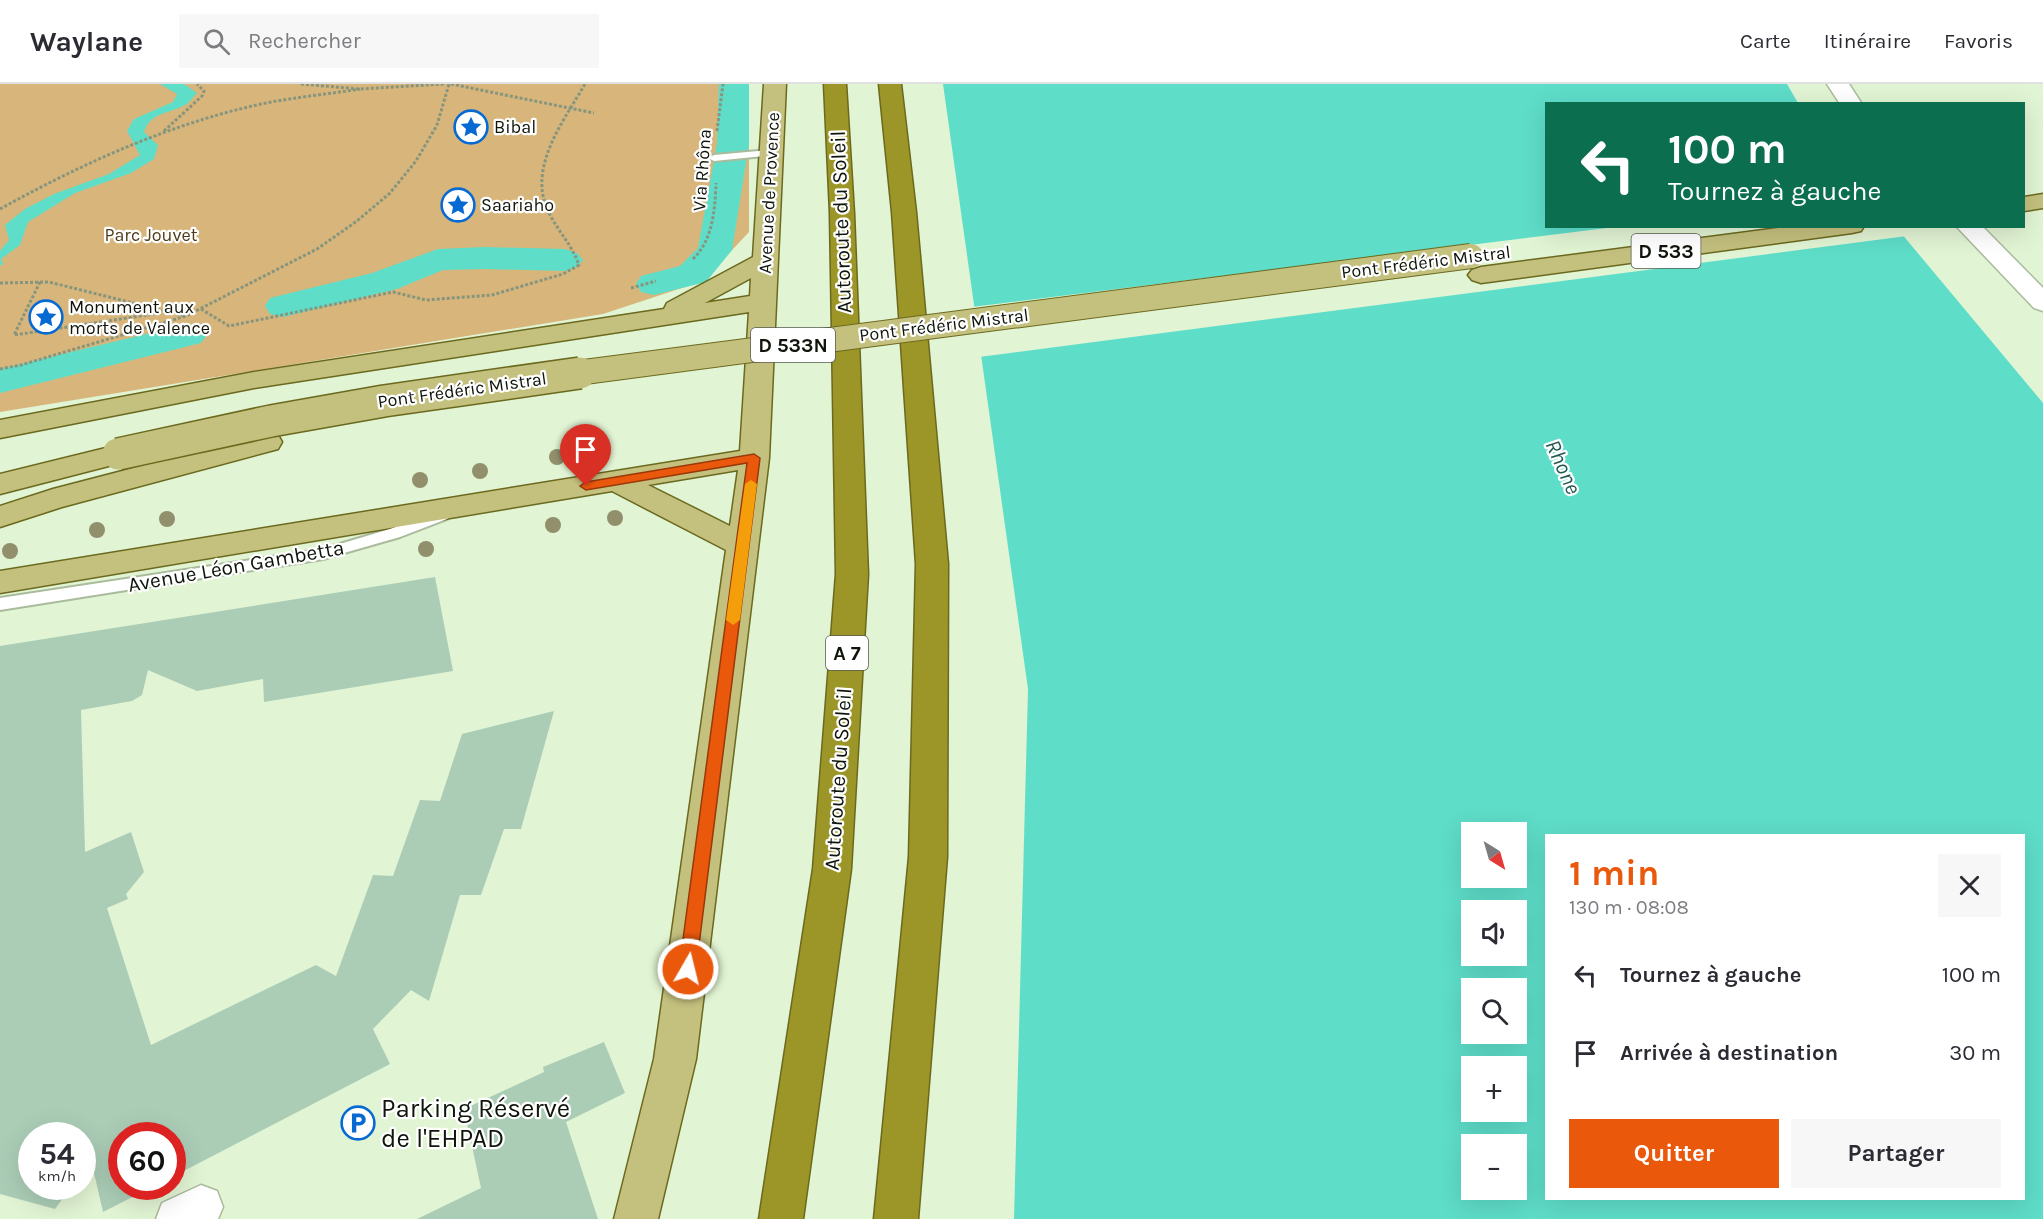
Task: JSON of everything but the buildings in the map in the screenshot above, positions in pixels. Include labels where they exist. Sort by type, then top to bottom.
[{"type":"highway","name":"Autoroute du Soleil","points":[[781,1219],[832,869],[852,574],[842,213],[835,84]]},
{"type":"highway","points":[[890,84],[904,212],[932,564],[928,857],[896,1219]]},
{"type":"main road","name":"Avenue de Provence","points":[[636,1219],[675,1059],[754,458],[775,84]]},
{"type":"main road","points":[[2025,186],[2043,183]]},
{"type":"main road","points":[[2025,204],[2043,201]]},
{"type":"main road","name":"Pont Frédéric Mistral","points":[[268,442],[423,414],[1476,266],[1691,228]]},
{"type":"main road","name":"Pont Frédéric Mistral","points":[[118,454],[271,421],[384,401],[636,365],[1476,266],[1833,228]]},
{"type":"main road","points":[[652,320],[765,261]]},
{"type":"main road","points":[[7,428],[254,380],[763,302]]},
{"type":"main road","points":[[0,500],[176,459],[268,442]]},
{"type":"main road","points":[[0,517],[53,498],[268,442]]},
{"type":"main road","points":[[0,474],[118,454]]},
{"type":"main road","points":[[0,484],[118,454]]},
{"type":"main road","points":[[0,582],[754,458]]},
{"type":"main road","points":[[616,481],[742,545]]},
{"type":"street","points":[[1838,84],[1850,102]]},
{"type":"street","points":[[1970,228],[2043,303]]},
{"type":"lane","points":[[714,158],[771,153]]},
{"type":"lane","name":"Avenue Léon Gambetta","points":[[0,604],[323,554],[395,533],[467,505]]},
{"type":"path","points":[[161,134],[202,96],[204,90],[197,84]]},
{"type":"path","points":[[301,84],[360,89]]},
{"type":"path","points":[[0,208],[36,188],[161,134],[247,107],[360,89],[444,84]]},
{"type":"path","points":[[0,369],[21,365],[186,316],[317,249],[357,221],[390,193],[416,161],[436,125],[450,84],[594,113]]},
{"type":"path","points":[[201,309],[229,326],[393,292],[426,300],[492,295],[563,274],[579,265],[573,245],[547,211],[539,184],[545,158],[585,84]]},
{"type":"path","name":"Via Rhôna","points":[[693,260],[701,254],[715,210],[714,158],[723,84]]},
{"type":"path","points":[[635,287],[657,281]]},
{"type":"path","points":[[40,282],[14,335],[167,312]]},
{"type":"path","points":[[0,283],[49,282],[186,316]]},
{"type":"green space","name":"Parc Jouvet","points":[[0,84],[749,84],[749,232],[703,281],[603,314],[0,412]]},
{"type":"water","points":[[160,84],[184,84],[197,93],[185,105],[150,121],[144,132],[158,145],[154,159],[131,173],[75,193],[28,222],[20,245],[1,259],[3,264],[0,266],[0,251],[9,240],[5,225],[25,209],[54,194],[109,174],[140,155],[127,131],[134,119],[173,102],[177,94]]},
{"type":"water","name":"Rhone","points":[[943,84],[1787,84],[1797,102],[1545,102],[1545,228],[1897,228],[2043,403],[2043,1219],[1014,1219],[1028,689]]},
{"type":"pier","points":[[1607,228],[1901,228],[1907,236],[979,357],[972,307]]},
{"type":"waterway","points":[[654,284],[693,274],[715,250],[733,144],[734,84]]},
{"type":"waterway","points":[[283,306],[384,281],[438,260],[485,258],[565,260]]},
{"type":"waterway","points":[[0,381],[188,335]]},
{"type":"slow traffic","points":[[733,620],[751,484]]},
{"type":"place","name":"Bibal","points":[[471,127]]},
{"type":"place","name":"Saariaho","points":[[458,205]]},
{"type":"place","name":"Monument aux morts de Valence","points":[[46,317]]},
{"type":"place","name":"Parking Réservé de l'EHPAD","points":[[358,1123]]},
{"type":"route","points":[[586,486],[754,458],[688,969]]}]
